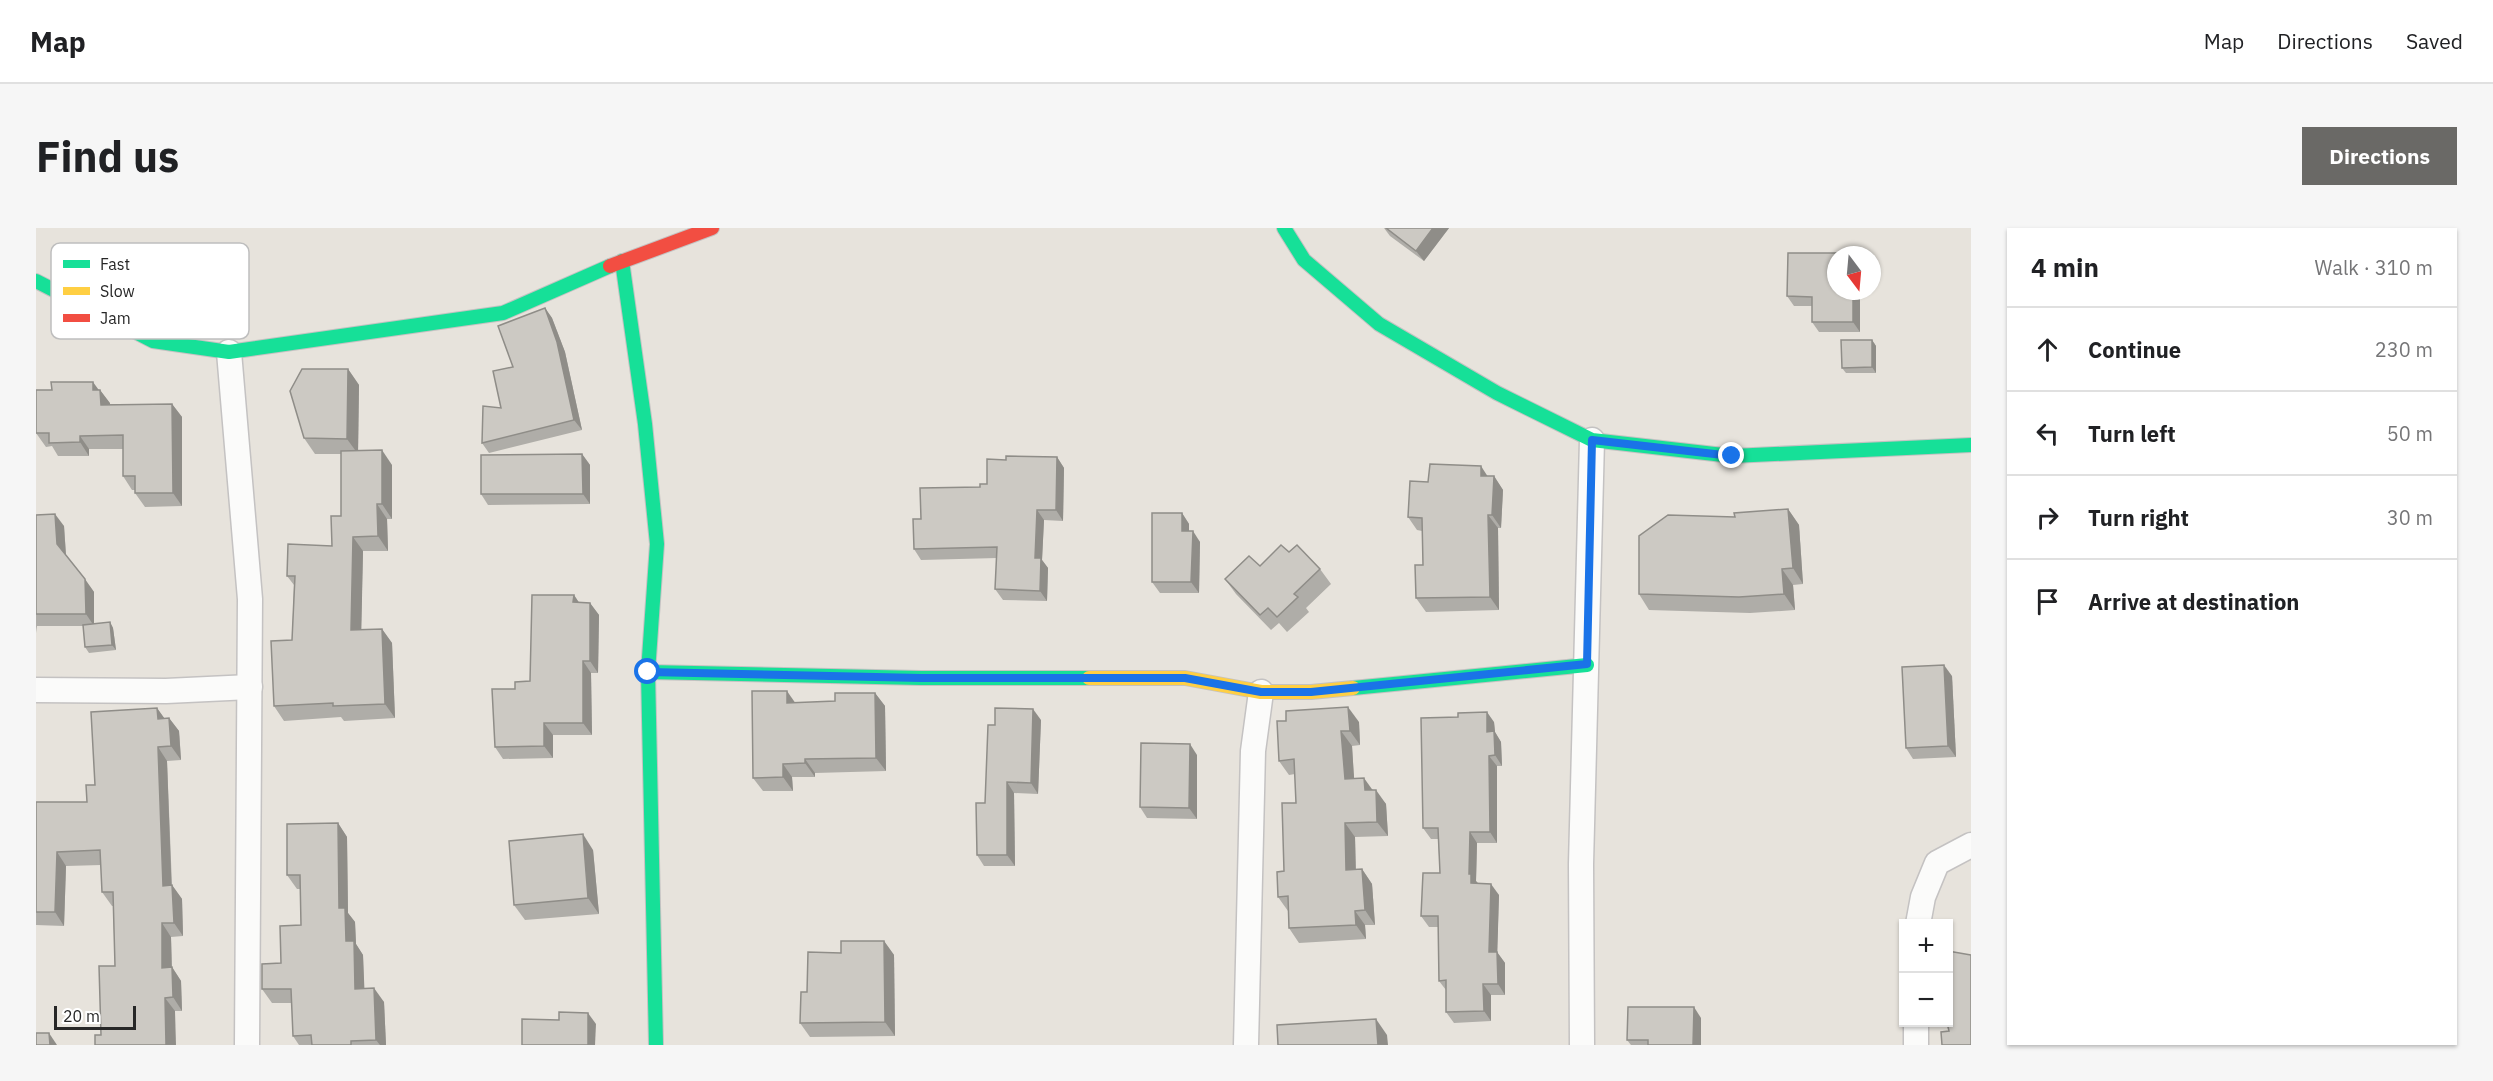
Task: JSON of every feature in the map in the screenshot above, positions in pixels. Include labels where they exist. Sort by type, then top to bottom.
[{"type":"street","points":[[149,339],[229,352],[503,313],[622,261],[712,228]]},
{"type":"street","points":[[1284,228],[1304,260],[1379,324],[1497,393],[1592,440],[1732,456],[1971,445]]},
{"type":"street","points":[[622,261],[645,424],[657,544],[648,672],[656,1045]]},
{"type":"street","points":[[36,281],[51,289]]},
{"type":"street","points":[[229,352],[250,599],[247,1045]]},
{"type":"street","points":[[1582,1045],[1581,864],[1592,440]]},
{"type":"street","points":[[648,672],[921,678],[1185,678],[1261,692],[1311,692],[1587,664]]},
{"type":"street","points":[[36,690],[166,691],[250,687]]},
{"type":"street","points":[[1246,1045],[1253,751],[1261,692]]},
{"type":"street","points":[[1918,919],[1923,897],[1937,863],[1971,845]]},
{"type":"street","points":[[1916,1027],[1916,1045]]},
{"type":"building","points":[[1386,228],[1433,228],[1416,251]]},
{"type":"building","points":[[1788,253],[1827,253],[1827,300],[1853,300],[1853,322],[1812,322],[1812,297],[1787,296]]},
{"type":"building","points":[[545,308],[557,342],[574,420],[482,443],[483,406],[501,408],[493,371],[513,367],[498,326]]},
{"type":"building","points":[[1841,340],[1872,340],[1872,367],[1842,368]]},
{"type":"building","points":[[302,369],[348,369],[347,439],[304,438],[290,391]]},
{"type":"building","points":[[51,382],[93,382],[93,390],[100,390],[101,405],[172,404],[173,493],[135,493],[135,476],[123,476],[123,435],[80,436],[80,442],[49,443],[49,433],[36,433],[36,390],[52,390]]},
{"type":"building","points":[[382,450],[382,504],[377,504],[378,536],[353,537],[351,630],[382,629],[385,704],[333,706],[333,703],[274,706],[271,641],[292,640],[295,576],[287,576],[288,544],[332,546],[331,516],[341,516],[341,451]]},
{"type":"building","points":[[582,454],[583,494],[481,494],[481,455]]},
{"type":"building","points":[[1006,456],[1057,457],[1056,510],[1037,510],[1035,558],[1041,558],[1040,591],[995,589],[997,547],[914,549],[913,519],[921,519],[920,488],[980,487],[980,484],[987,484],[987,459],[1006,460]]},
{"type":"building","points":[[1430,464],[1481,466],[1481,476],[1494,476],[1492,515],[1488,515],[1490,597],[1416,598],[1415,565],[1423,565],[1422,518],[1408,517],[1410,481],[1428,482]]},
{"type":"building","points":[[1788,509],[1793,568],[1782,569],[1784,594],[1739,597],[1639,594],[1639,536],[1668,515],[1735,517],[1734,513]]},
{"type":"building","points":[[1152,513],[1182,513],[1182,531],[1193,531],[1191,582],[1152,582]]},
{"type":"building","points":[[55,514],[57,544],[85,579],[86,614],[36,614],[36,515]]},
{"type":"building","points":[[1281,545],[1289,552],[1297,545],[1320,569],[1294,594],[1298,597],[1277,617],[1268,608],[1260,615],[1225,579],[1249,556],[1260,566]]},
{"type":"building","points":[[532,595],[574,595],[573,602],[590,603],[590,661],[583,661],[583,723],[544,723],[544,746],[495,747],[492,689],[515,689],[515,682],[530,681]]},
{"type":"building","points":[[110,622],[112,645],[85,647],[83,625]]},
{"type":"building","points":[[1944,665],[1948,746],[1906,748],[1902,667]]},
{"type":"building","points":[[752,691],[787,691],[787,703],[835,701],[835,693],[875,693],[876,758],[805,759],[805,763],[783,764],[783,777],[753,778]]},
{"type":"building","points":[[1348,707],[1350,731],[1341,731],[1345,779],[1364,778],[1365,790],[1376,790],[1377,822],[1345,823],[1346,870],[1362,869],[1365,910],[1355,911],[1356,925],[1289,928],[1288,896],[1278,897],[1277,872],[1284,871],[1282,803],[1296,803],[1294,759],[1279,761],[1277,721],[1286,721],[1286,711]]},
{"type":"building","points":[[157,708],[158,719],[169,718],[171,746],[158,747],[163,886],[172,885],[174,923],[162,923],[162,968],[172,967],[173,997],[165,998],[166,1045],[95,1045],[95,1035],[101,1035],[99,966],[115,966],[113,892],[102,892],[100,850],[57,852],[55,912],[36,912],[36,802],[87,802],[86,785],[95,785],[91,712]]},
{"type":"building","points":[[995,708],[1033,709],[1031,783],[1007,782],[1007,855],[977,855],[976,803],[985,803],[988,725],[995,725]]},
{"type":"building","points":[[1487,712],[1487,732],[1494,731],[1495,755],[1489,756],[1490,832],[1470,832],[1469,874],[1471,874],[1471,883],[1491,884],[1489,952],[1497,952],[1498,984],[1483,984],[1484,1011],[1446,1012],[1446,980],[1439,981],[1438,916],[1421,916],[1423,873],[1440,873],[1438,828],[1423,828],[1421,718],[1458,717],[1458,713]]},
{"type":"building","points":[[1141,743],[1190,744],[1189,808],[1140,807]]},
{"type":"building","points":[[338,823],[339,908],[345,908],[346,941],[354,941],[355,989],[374,988],[376,1040],[351,1041],[351,1045],[312,1045],[311,1035],[293,1036],[291,989],[262,989],[262,964],[281,963],[280,926],[301,925],[300,875],[287,875],[287,824]]},
{"type":"building","points":[[583,834],[588,898],[514,905],[509,841]]},
{"type":"building","points":[[841,941],[884,941],[885,1022],[800,1023],[801,992],[807,992],[808,952],[841,953]]},
{"type":"building","points":[[1953,952],[1971,955],[1971,1045],[1942,1045],[1941,1032],[1949,1031],[1948,1027],[1953,1027]]},
{"type":"building","points":[[1628,1007],[1694,1007],[1693,1045],[1648,1045],[1648,1040],[1627,1040]]},
{"type":"building","points":[[559,1012],[588,1013],[588,1045],[522,1045],[522,1019],[559,1020]]},
{"type":"building","points":[[1376,1019],[1378,1045],[1278,1045],[1277,1025]]},
{"type":"building","points":[[36,1033],[49,1033],[50,1045],[36,1045]]},
{"type":"traffic: fast","points":[[1284,228],[1304,260],[1379,324],[1497,393],[1592,440],[1732,456],[1971,445]]},
{"type":"traffic: fast","points":[[622,261],[645,424],[657,544],[648,672],[656,1045]]},
{"type":"traffic: fast","points":[[149,339],[229,352],[503,313],[610,266]]},
{"type":"traffic: fast","points":[[36,281],[51,289]]},
{"type":"traffic: fast","points":[[1353,688],[1587,665]]},
{"type":"traffic: fast","points":[[648,672],[921,678],[1089,678]]},
{"type":"traffic: slow","points":[[1089,678],[1185,678],[1261,692],[1311,692],[1353,688]]},
{"type":"traffic: jam","points":[[610,266],[712,228]]},
{"type":"route","points":[[648,672],[921,678],[1185,678],[1261,692],[1311,692],[1587,664],[1592,440],[1732,456]]}]
